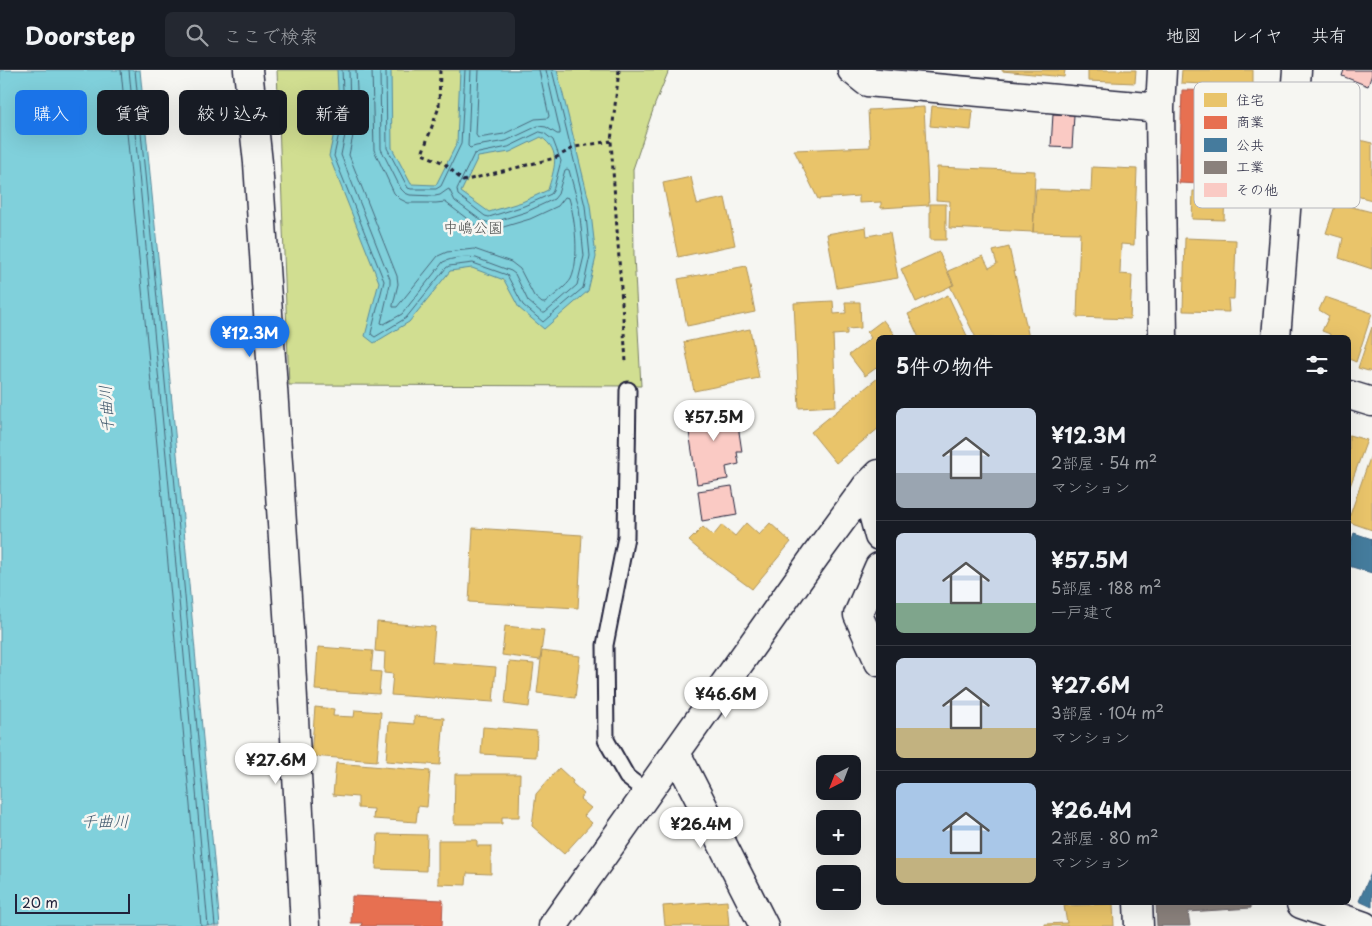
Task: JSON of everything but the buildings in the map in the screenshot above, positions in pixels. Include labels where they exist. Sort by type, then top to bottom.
[{"type":"street","points":[[248,70],[258,163],[290,643],[305,926]]},
{"type":"street","points":[[852,70],[867,82],[1160,108]]},
{"type":"street","points":[[1162,70],[1160,108],[1163,335]]},
{"type":"street","points":[[1276,335],[1286,208]]},
{"type":"street","points":[[1351,396],[1372,402]]},
{"type":"street","points":[[553,926],[816,556],[872,481]]},
{"type":"street","points":[[872,481],[876,512]]},
{"type":"street","points":[[876,573],[858,615],[876,655]]},
{"type":"street","points":[[676,753],[764,926]]},
{"type":"street","points":[[1138,905],[1140,926]]},
{"type":"street","points":[[1302,911],[1364,926]]},
{"type":"lane","points":[[628,390],[626,537],[605,645],[606,740],[627,776],[648,793]]},
{"type":"path","points":[[440,70],[439,107],[422,154],[444,163],[464,181],[555,158],[576,147],[611,141]]},
{"type":"path","points":[[619,70],[611,141],[628,390]]},
{"type":"green space","name":"中嶋公園","points":[[277,70],[669,70],[655,104],[633,169],[634,256],[641,386],[289,385],[279,135],[287,135],[287,90],[278,90]]},
{"type":"water","name":"千曲川","points":[[0,70],[140,70],[142,90],[97,90],[97,135],[146,135],[220,926],[0,926]]},
{"type":"water","points":[[337,70],[391,70],[392,148],[411,184],[436,185],[457,143],[460,70],[557,70],[590,205],[596,257],[588,291],[544,329],[519,308],[504,280],[472,268],[450,271],[409,322],[374,343],[365,336],[379,282],[329,156],[333,135],[369,135],[369,90],[338,90]],"holes":[[[541,137],[552,148],[555,161],[548,190],[522,202],[489,212],[461,192],[478,157],[510,152]]]}]
